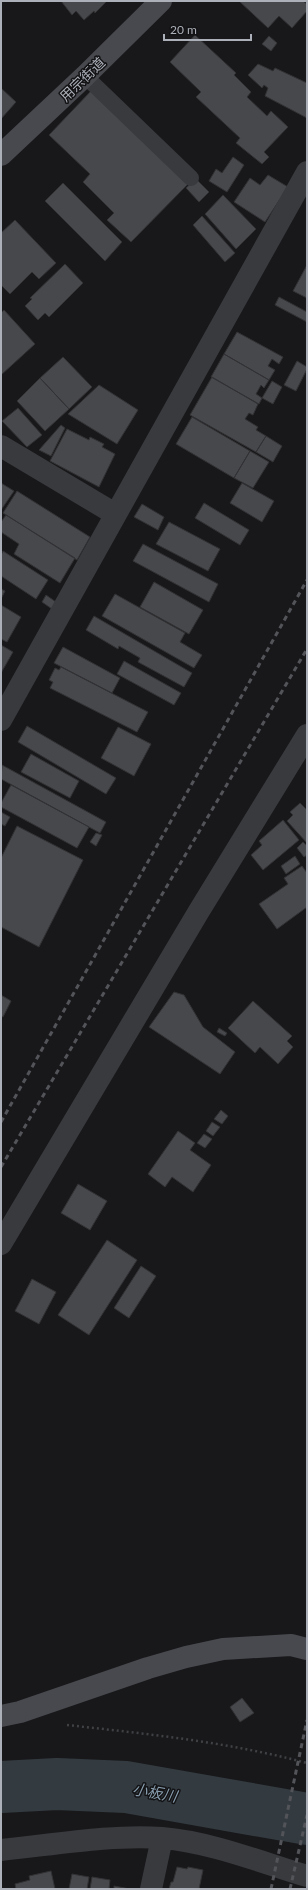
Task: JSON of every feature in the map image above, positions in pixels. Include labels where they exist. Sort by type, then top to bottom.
[{"type":"street","name":"用宗街道","points":[[1,155],[85,76],[152,4]]},
{"type":"street","points":[[1,720],[307,172]]},
{"type":"street","points":[[1,446],[115,514]]},
{"type":"street","points":[[1,1244],[307,734]]},
{"type":"street","points":[[1,1716],[27,1709],[186,1656],[223,1649],[291,1645],[307,1649]]},
{"type":"street","points":[[1,1850],[116,1838],[162,1838],[206,1846],[307,1876]]},
{"type":"street","points":[[151,1889],[162,1838]]},
{"type":"lane","points":[[85,76],[192,178]]},
{"type":"path","points":[[66,1725],[194,1739],[274,1754],[307,1763]]},
{"type":"building","points":[[61,1],[107,1],[95,13],[94,11],[84,20],[76,11],[72,15]]},
{"type":"building","points":[[239,1],[303,1],[307,4],[307,11],[292,28],[279,16],[268,28]]},
{"type":"building","points":[[195,35],[236,73],[234,75],[251,92],[247,97],[267,116],[271,111],[288,127],[264,152],[269,157],[262,164],[236,143],[240,138],[196,97],[201,92],[170,62]]},
{"type":"building","points":[[269,36],[277,43],[271,51],[262,44]]},
{"type":"building","points":[[258,64],[273,71],[275,68],[307,83],[307,118],[265,96],[268,88],[264,85],[262,88],[248,75]]},
{"type":"building","points":[[1,88],[16,102],[1,119]]},
{"type":"building","points":[[91,91],[188,184],[131,242],[107,220],[114,213],[83,182],[90,174],[49,135]]},
{"type":"building","points":[[233,157],[244,165],[227,192],[209,181],[216,169],[222,173]]},
{"type":"building","points":[[268,175],[288,187],[265,222],[234,202],[250,178],[260,185]]},
{"type":"building","points":[[196,179],[209,192],[199,202],[186,188]]},
{"type":"building","points":[[63,183],[122,242],[105,261],[45,201]]},
{"type":"building","points":[[223,195],[256,229],[236,249],[205,214]]},
{"type":"building","points":[[202,216],[235,253],[225,262],[193,225]]},
{"type":"building","points":[[15,220],[56,263],[39,279],[32,272],[10,294],[1,285],[1,233]]},
{"type":"building","points":[[65,264],[83,283],[49,317],[45,313],[38,320],[25,306],[32,299],[30,298]]},
{"type":"building","points":[[307,265],[307,298],[293,291]]},
{"type":"building","points":[[279,297],[307,312],[307,322],[275,305]]},
{"type":"building","points":[[4,310],[35,344],[1,375],[1,313]]},
{"type":"building","points":[[237,332],[283,357],[279,364],[272,359],[268,366],[275,370],[269,380],[224,354]]},
{"type":"building","points":[[224,354],[269,380],[264,388],[261,385],[256,394],[262,398],[259,404],[211,377]]},
{"type":"building","points":[[63,357],[92,387],[69,409],[40,378]]},
{"type":"building","points":[[297,361],[307,367],[307,369],[296,391],[284,385]]},
{"type":"building","points":[[212,377],[258,404],[253,415],[249,413],[245,419],[258,427],[256,430],[266,436],[256,452],[190,415]]},
{"type":"building","points":[[40,378],[69,409],[45,431],[17,401]]},
{"type":"building","points":[[272,381],[282,387],[273,404],[262,398]]},
{"type":"building","points":[[99,385],[138,410],[117,444],[68,414]]},
{"type":"building","points":[[18,408],[42,435],[27,447],[2,421]]},
{"type":"building","points":[[192,417],[250,451],[234,478],[176,444]]},
{"type":"building","points":[[61,425],[65,428],[51,456],[39,450]]},
{"type":"building","points":[[67,429],[89,440],[90,437],[104,444],[102,447],[115,454],[99,487],[50,461]]},
{"type":"building","points":[[266,436],[282,446],[273,462],[256,452]]},
{"type":"building","points":[[250,451],[269,462],[253,488],[234,478]]},
{"type":"building","points":[[1,483],[14,491],[1,510]]},
{"type":"building","points":[[242,483],[274,501],[262,522],[230,503]]},
{"type":"building","points":[[17,491],[90,537],[77,560],[3,513]]},
{"type":"building","points":[[204,503],[249,530],[240,545],[195,518]]},
{"type":"building","points":[[142,504],[164,517],[158,530],[134,517]]},
{"type":"building","points":[[6,515],[75,558],[60,583],[14,554],[19,544],[1,532],[1,522]]},
{"type":"building","points":[[169,522],[220,549],[208,571],[156,544]]},
{"type":"building","points":[[143,544],[218,584],[209,602],[133,561]]},
{"type":"building","points":[[3,551],[48,580],[36,599],[1,576],[1,555]]},
{"type":"building","points":[[154,582],[203,610],[189,634],[140,607]]},
{"type":"building","points":[[1,589],[5,591],[1,599]]},
{"type":"building","points":[[115,594],[185,633],[180,642],[202,655],[194,668],[102,616]]},
{"type":"building","points":[[46,595],[56,602],[52,609],[42,602]]},
{"type":"building","points":[[1,605],[21,617],[7,642],[1,639]]},
{"type":"building","points":[[94,616],[192,673],[184,687],[138,662],[140,658],[119,646],[118,649],[86,630]]},
{"type":"building","points":[[1,645],[13,652],[1,673]]},
{"type":"building","points":[[63,647],[120,678],[112,693],[54,663]]},
{"type":"building","points":[[124,661],[181,693],[174,705],[117,674]]},
{"type":"building","points":[[61,667],[148,712],[137,732],[50,688],[53,682],[49,680],[55,668],[59,670]]},
{"type":"building","points":[[27,726],[116,778],[106,794],[18,742]]},
{"type":"building","points":[[118,727],[151,744],[134,776],[101,758]]},
{"type":"building","points":[[31,754],[79,781],[70,798],[21,772]]},
{"type":"building","points":[[2,765],[106,822],[100,833],[1,779]]},
{"type":"building","points":[[11,785],[89,827],[77,848],[1,807],[1,803]]},
{"type":"building","points":[[300,803],[307,810],[307,843],[287,821],[293,815],[290,812]]},
{"type":"building","points":[[1,812],[10,817],[5,826],[1,824]]},
{"type":"building","points":[[283,820],[299,840],[263,870],[251,855],[262,845],[259,841]]},
{"type":"building","points":[[17,826],[83,860],[39,947],[1,927],[1,858]]},
{"type":"building","points":[[96,833],[102,835],[96,846],[90,842]]},
{"type":"building","points":[[303,842],[307,846],[307,855],[304,857],[297,848]]},
{"type":"building","points":[[295,856],[300,864],[286,874],[281,866]]},
{"type":"building","points":[[302,866],[307,873],[307,907],[277,929],[259,904],[288,884],[284,878]]},
{"type":"building","points":[[174,992],[184,995],[203,1027],[235,1052],[220,1074],[149,1027]]},
{"type":"building","points":[[1,995],[11,1001],[3,1017],[1,1016]]},
{"type":"building","points":[[253,1001],[292,1036],[287,1041],[293,1047],[278,1064],[260,1047],[255,1053],[228,1028]]},
{"type":"building","points":[[219,1028],[227,1033],[225,1036],[217,1032]]},
{"type":"building","points":[[221,1110],[228,1116],[222,1124],[214,1119]]},
{"type":"building","points":[[212,1122],[220,1127],[213,1136],[206,1131]]},
{"type":"building","points":[[178,1131],[195,1143],[190,1150],[211,1165],[193,1192],[172,1177],[165,1187],[148,1174]]},
{"type":"building","points":[[204,1134],[212,1139],[205,1148],[197,1143]]},
{"type":"building","points":[[78,1184],[107,1201],[90,1230],[61,1213]]},
{"type":"building","points":[[107,1240],[137,1260],[89,1335],[58,1315]]},
{"type":"building","points":[[141,1266],[156,1276],[129,1318],[114,1308]]},
{"type":"building","points":[[32,1279],[56,1292],[39,1324],[15,1311]]},
{"type":"building","points":[[242,1698],[254,1713],[240,1722],[230,1707]]},
{"type":"building","points":[[177,1867],[187,1869],[188,1867],[203,1870],[199,1889],[169,1889],[171,1882],[173,1882]]},
{"type":"building","points":[[51,1871],[55,1889],[16,1889],[15,1884],[30,1880],[29,1876]]},
{"type":"building","points":[[72,1874],[89,1877],[87,1889],[69,1889]]},
{"type":"building","points":[[92,1877],[110,1880],[109,1889],[90,1889]]},
{"type":"building","points":[[114,1886],[130,1889],[114,1889]]},
{"type":"waterway","name":"小板川","points":[[1,1787],[57,1784],[126,1787],[307,1819]]},
{"type":"railway","points":[[1,1122],[307,580]]},
{"type":"railway","points":[[1,1167],[307,649]]},
{"type":"railway","points":[[271,1889],[307,1720]]},
{"type":"railway","points":[[290,1889],[307,1815]]}]
